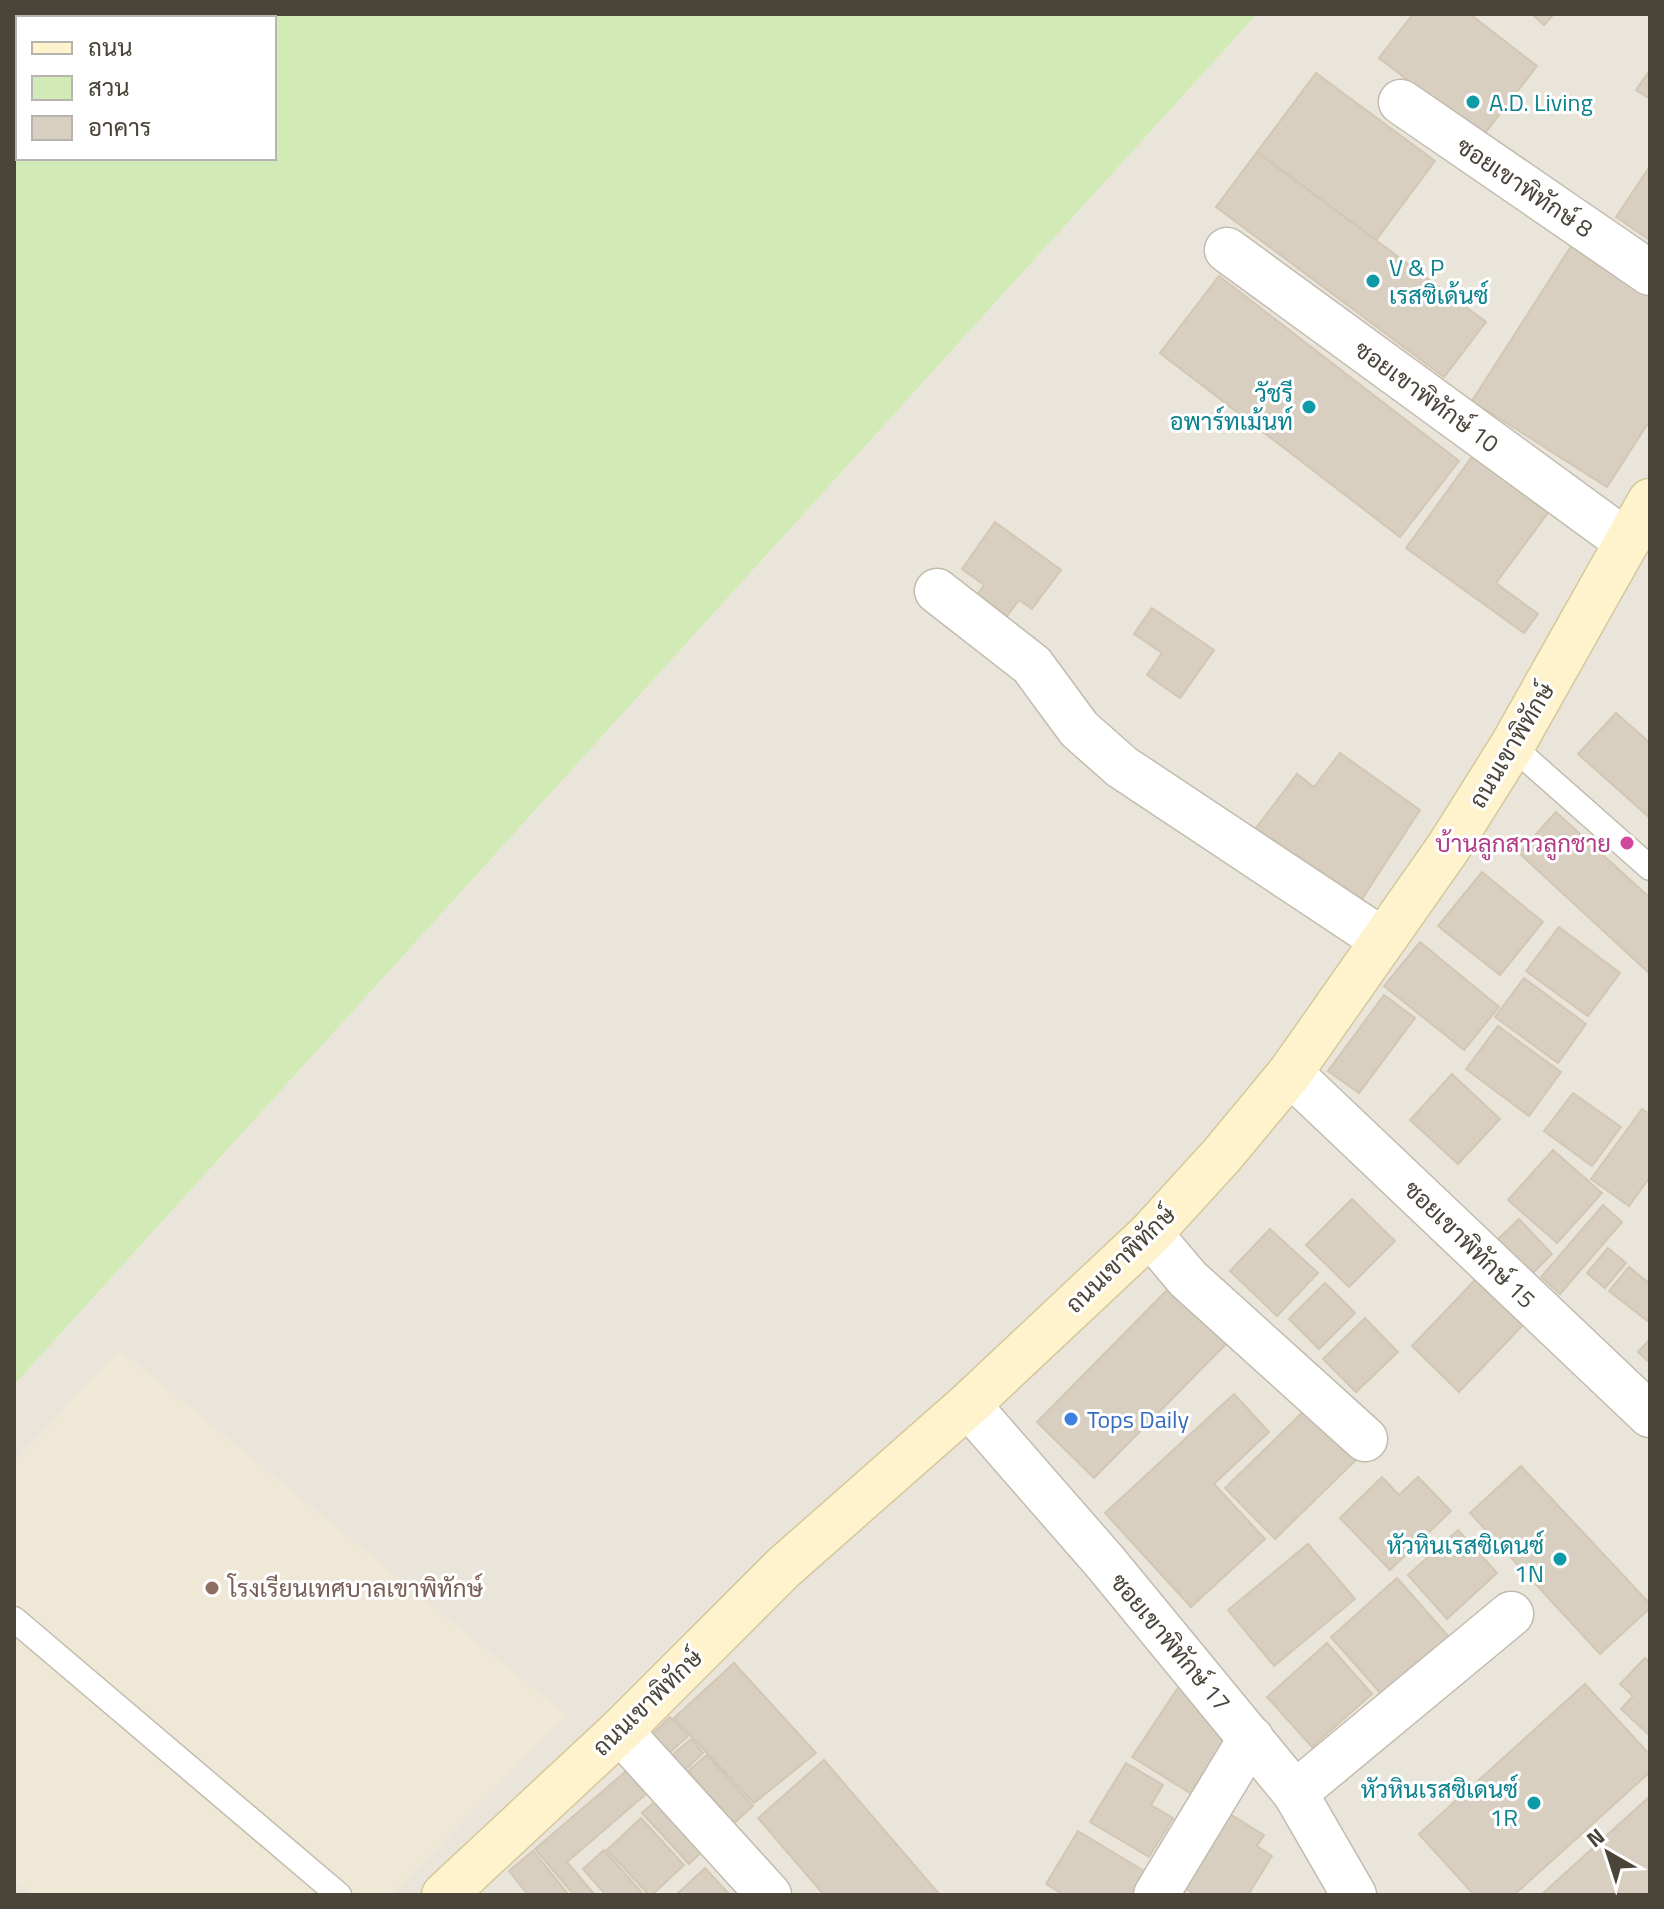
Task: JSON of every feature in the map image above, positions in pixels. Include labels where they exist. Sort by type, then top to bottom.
[{"type":"street","name":"ซอยเขาพิทักษ์ 8","points":[[1401,102],[1650,273]]},
{"type":"street","name":"ซอยเขาพิทักษ์ 10","points":[[1227,250],[1627,542]]},
{"type":"street","name":"ถนนเขาพิทักษ์","points":[[444,1895],[620,1731],[783,1568],[968,1405],[1150,1234],[1222,1155],[1290,1073],[1381,939],[1448,848],[1512,746],[1650,501]]},
{"type":"street","points":[[937,591],[1032,665],[1079,729],[1122,767],[1381,939]]},
{"type":"street","name":"ซอยเขาพิทักษ์ 15","points":[[1290,1073],[1650,1415]]},
{"type":"street","points":[[1150,1234],[1188,1279],[1365,1439]]},
{"type":"street","name":"ซอยเขาพิทักษ์ 17","points":[[968,1405],[1105,1562],[1295,1793],[1354,1895]]},
{"type":"street","points":[[1295,1793],[1511,1614]]},
{"type":"street","points":[[620,1731],[769,1895]]},
{"type":"street","points":[[1156,1895],[1251,1738]]},
{"type":"lane","points":[[1512,746],[1650,868]]},
{"type":"lane","points":[[14,1619],[339,1895]]},
{"type":"shaded area","points":[[1257,14],[1650,14],[1650,1895],[14,1895],[14,1385]]},
{"type":"shaded area","name":"โรงเรียนเทศบาลเขาพิทักษ์","points":[[120,1350],[566,1715],[392,1895],[34,1895],[14,1879],[14,1461]]},
{"type":"green space","points":[[14,14],[1257,14],[14,1385]]},
{"type":"building","name":"A.D. Living","points":[[1413,14],[1470,14],[1537,66],[1482,137],[1379,58]]},
{"type":"building","points":[[1532,14],[1554,14],[1544,25]]},
{"type":"building","points":[[1650,70],[1650,99],[1636,90]]},
{"type":"building","points":[[1316,73],[1435,161],[1376,240],[1257,152]]},
{"type":"building","name":"V & P เรสซิเด้นซ์","points":[[1257,152],[1486,322],[1444,377],[1216,207]]},
{"type":"building","points":[[1650,166],[1650,240],[1616,217]]},
{"type":"building","points":[[1577,237],[1650,284],[1650,420],[1607,487],[1472,401]]},
{"type":"building","name":"วัชรี อพาร์ทเม้นท์","points":[[1219,276],[1459,461],[1400,537],[1160,353]]},
{"type":"building","points":[[1482,443],[1559,498],[1496,583],[1538,614],[1524,633],[1406,548]]},
{"type":"building","points":[[995,522],[1061,570],[1032,609],[1019,600],[1007,616],[977,595],[984,585],[962,569]]},
{"type":"building","points":[[1152,608],[1214,650],[1180,698],[1147,675],[1162,653],[1134,634]]},
{"type":"building","points":[[1616,713],[1650,743],[1650,818],[1578,754]]},
{"type":"building","points":[[1340,753],[1420,810],[1360,902],[1256,828],[1297,774],[1314,787]]},
{"type":"building","points":[[1556,812],[1650,898],[1650,974],[1519,853]]},
{"type":"building","points":[[1482,872],[1543,922],[1500,975],[1438,926]]},
{"type":"building","points":[[1559,927],[1620,973],[1588,1016],[1526,971]]},
{"type":"building","points":[[1420,942],[1499,1007],[1464,1050],[1384,986]]},
{"type":"building","points":[[1524,978],[1586,1024],[1558,1063],[1495,1017]]},
{"type":"building","points":[[1384,995],[1415,1018],[1359,1093],[1328,1071]]},
{"type":"building","points":[[1498,1026],[1561,1072],[1529,1116],[1466,1069]]},
{"type":"building","points":[[1452,1074],[1500,1119],[1458,1164],[1410,1120]]},
{"type":"building","points":[[1573,1093],[1621,1127],[1592,1166],[1544,1131]]},
{"type":"building","points":[[1642,1109],[1650,1114],[1650,1177],[1629,1206],[1591,1179]]},
{"type":"building","points":[[1553,1150],[1602,1193],[1557,1243],[1508,1200]]},
{"type":"building","points":[[1352,1199],[1395,1241],[1349,1287],[1306,1245]]},
{"type":"building","points":[[1603,1205],[1622,1222],[1560,1294],[1541,1277]]},
{"type":"building","points":[[1519,1219],[1552,1254],[1530,1276],[1496,1241]]},
{"type":"building","points":[[1270,1229],[1318,1273],[1277,1316],[1230,1271]]},
{"type":"building","points":[[1608,1248],[1626,1263],[1605,1288],[1587,1273]]},
{"type":"building","points":[[1629,1267],[1650,1284],[1650,1323],[1609,1291]]},
{"type":"building","points":[[1475,1280],[1523,1325],[1459,1392],[1412,1346]]},
{"type":"building","points":[[1175,1282],[1232,1338],[1094,1478],[1037,1422]]},
{"type":"building","points":[[1325,1283],[1355,1313],[1319,1349],[1289,1319]]},
{"type":"building","points":[[1365,1318],[1398,1352],[1356,1392],[1323,1359]]},
{"type":"building","points":[[1650,1339],[1650,1363],[1638,1352]]},
{"type":"building","points":[[1234,1394],[1269,1432],[1214,1484],[1265,1539],[1191,1607],[1105,1513]]},
{"type":"building","points":[[1309,1406],[1359,1457],[1275,1539],[1225,1488]]},
{"type":"building","name":"หัวหินเรสซิเดนซ์ 1N","points":[[1521,1466],[1650,1604],[1650,1608],[1600,1654],[1470,1513]]},
{"type":"building","points":[[1382,1477],[1399,1495],[1418,1477],[1451,1511],[1390,1570],[1340,1518]]},
{"type":"building","points":[[1458,1530],[1497,1573],[1447,1619],[1408,1575]]},
{"type":"building","points":[[1308,1544],[1355,1599],[1274,1666],[1228,1610]]},
{"type":"building","points":[[1397,1578],[1449,1637],[1383,1696],[1331,1637]]},
{"type":"building","points":[[1327,1643],[1372,1694],[1312,1747],[1267,1697]]},
{"type":"building","points":[[1645,1658],[1650,1663],[1650,1736],[1621,1709],[1633,1696],[1620,1684]]},
{"type":"building","points":[[734,1663],[816,1753],[754,1803],[674,1718]]},
{"type":"building","name":"หัวหินเรสซิเดนซ์ 1R","points":[[1585,1684],[1650,1755],[1650,1772],[1514,1895],[1474,1895],[1419,1834]]},
{"type":"building","points":[[1179,1686],[1230,1742],[1203,1801],[1132,1757]]},
{"type":"building","points":[[670,1717],[688,1736],[666,1756],[648,1738]]},
{"type":"building","points":[[691,1739],[703,1753],[684,1771],[671,1756]]},
{"type":"building","points":[[707,1755],[753,1806],[734,1823],[688,1771]]},
{"type":"building","points":[[824,1760],[940,1895],[824,1895],[758,1818]]},
{"type":"building","points":[[1126,1763],[1163,1785],[1151,1805],[1173,1818],[1149,1857],[1090,1822]]},
{"type":"building","points":[[632,1766],[652,1789],[567,1862],[595,1895],[574,1895],[535,1849]]},
{"type":"building","points":[[662,1795],[708,1846],[689,1864],[642,1813]]},
{"type":"building","points":[[1649,1797],[1650,1895],[1541,1895]]},
{"type":"building","points":[[1225,1811],[1264,1835],[1257,1846],[1272,1856],[1248,1895],[1196,1895],[1178,1884]]},
{"type":"building","points":[[641,1818],[684,1865],[652,1895],[607,1850]]},
{"type":"building","points":[[1078,1831],[1149,1874],[1137,1895],[1064,1895],[1046,1884]]},
{"type":"building","points":[[604,1850],[644,1895],[606,1895],[583,1869]]},
{"type":"building","points":[[533,1851],[569,1895],[528,1895],[509,1871]]},
{"type":"building","points":[[705,1868],[730,1895],[676,1895]]},
{"type":"place","name":"A.D. Living","points":[[1473,102]]},
{"type":"place","name":"V & P เรสซิเด้นซ์","points":[[1373,281]]},
{"type":"place","name":"วัชรี อพาร์ทเม้นท์","points":[[1309,407]]},
{"type":"place","name":"บ้านลูกสาวลูกชาย","points":[[1627,843]]},
{"type":"place","name":"Tops Daily","points":[[1071,1419]]},
{"type":"place","name":"หัวหินเรสซิเดนซ์ 1N","points":[[1560,1559]]},
{"type":"place","name":"โรงเรียนเทศบาลเขาพิทักษ์","points":[[212,1588]]},
{"type":"place","name":"หัวหินเรสซิเดนซ์ 1R","points":[[1534,1803]]}]
